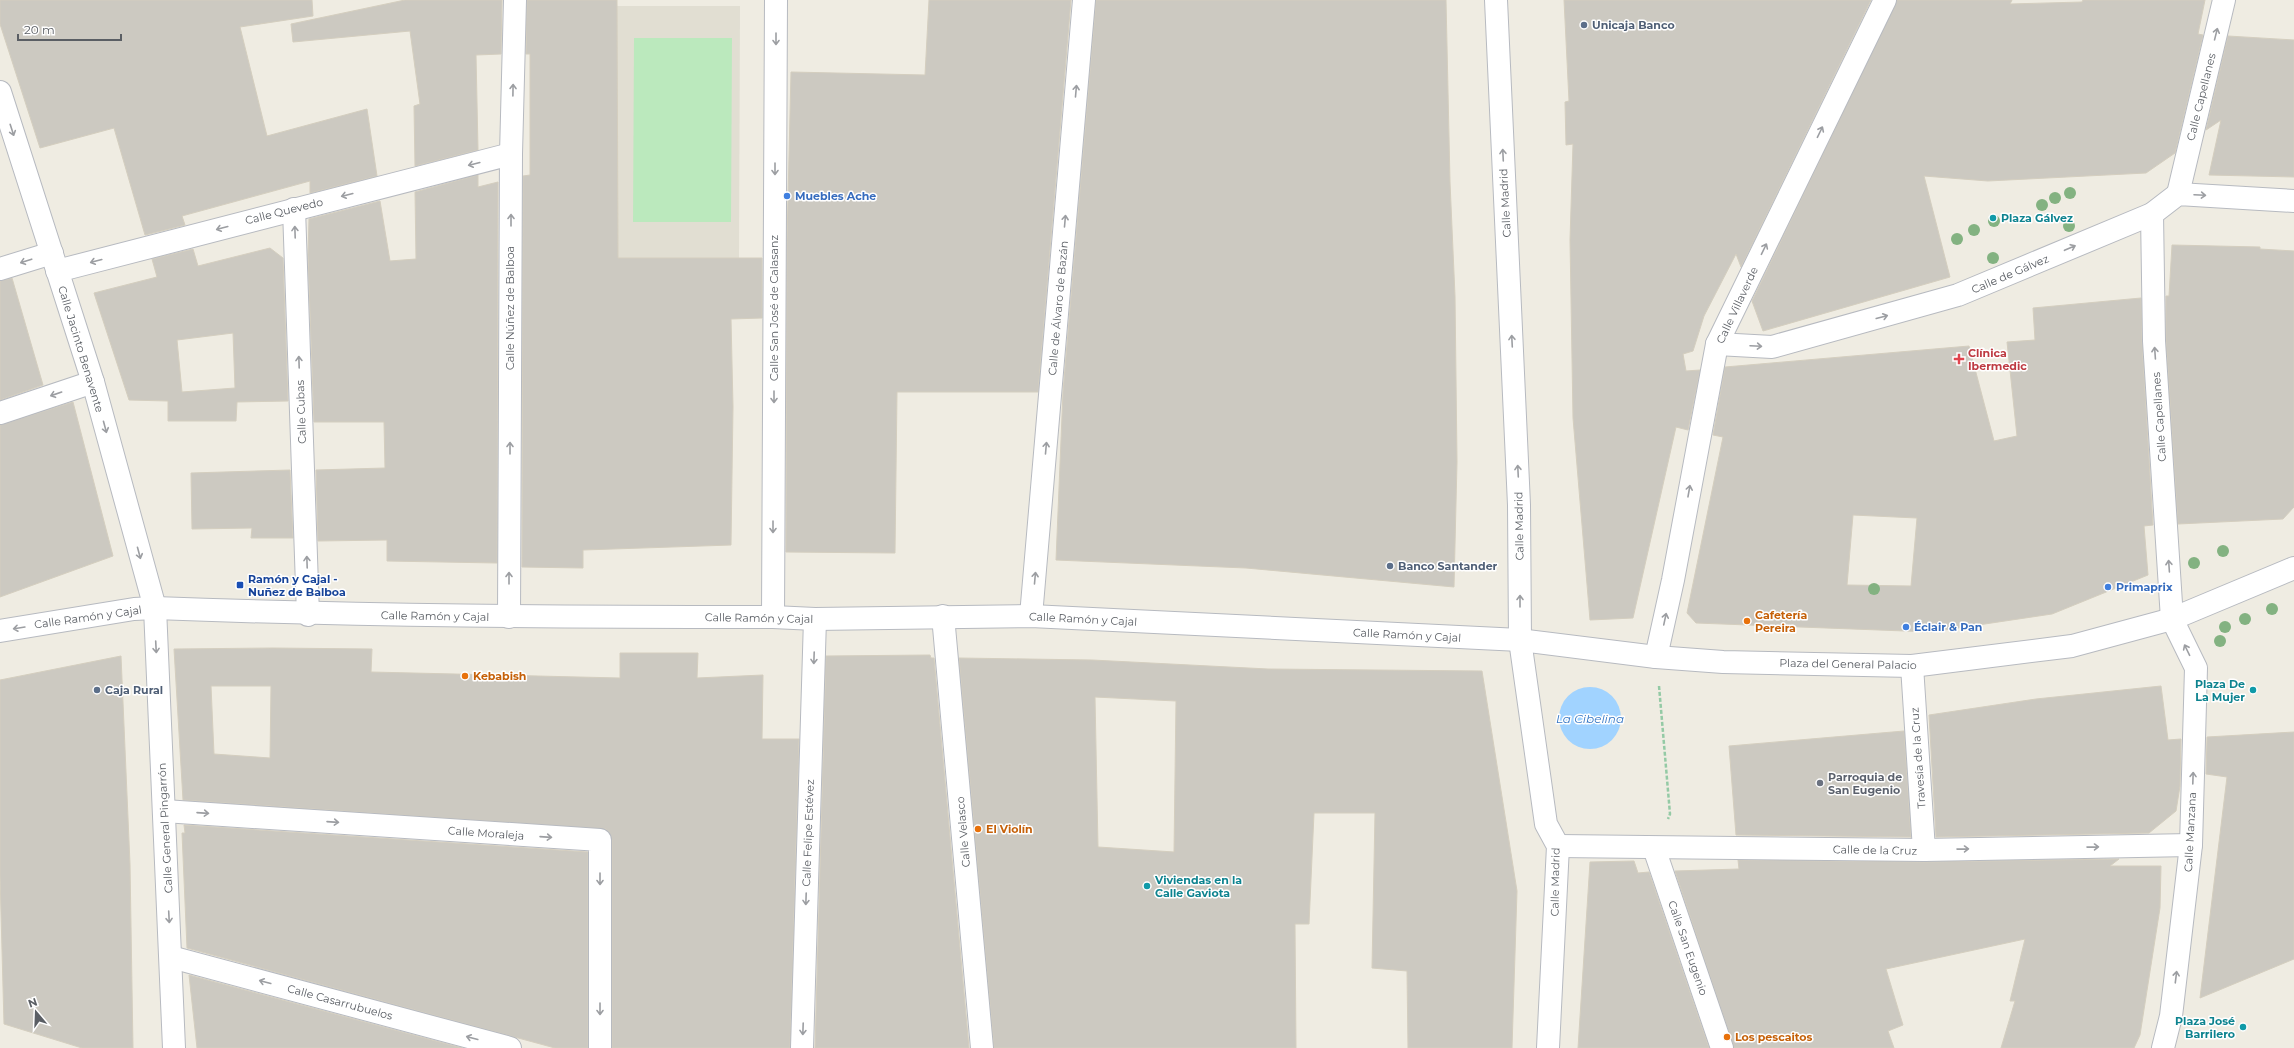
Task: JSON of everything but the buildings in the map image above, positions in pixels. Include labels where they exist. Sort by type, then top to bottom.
[{"type":"street","name":"Calle Núñez de Balboa","points":[[509,617],[511,154],[515,0]]},
{"type":"street","name":"Calle San José de Calasanz","points":[[773,617],[776,0]]},
{"type":"street","name":"Calle de Álvaro de Bazán","points":[[1032,616],[1084,0]]},
{"type":"street","name":"Calle Madrid","points":[[1496,0],[1519,505],[1520,640],[1546,824],[1558,846],[1548,1048]]},
{"type":"street","name":"Calle Villaverde","points":[[1656,657],[1673,580],[1717,344],[1885,0]]},
{"type":"street","name":"Calle Capellanes","points":[[2178,194],[2224,0]]},
{"type":"street","name":"Calle Jacinto Benavente","points":[[0,92],[93,382],[154,608]]},
{"type":"street","name":"Calle Quevedo","points":[[0,269],[54,262],[294,208],[511,154]]},
{"type":"street","name":"Calle de Gálvez","points":[[1717,344],[1772,347],[1958,296],[2152,214],[2178,194]]},
{"type":"street","points":[[2178,194],[2294,201]]},
{"type":"street","name":"Calle Cubas","points":[[294,208],[308,615]]},
{"type":"street","name":"Calle Capellanes","points":[[2152,214],[2154,341],[2172,619]]},
{"type":"street","points":[[0,413],[93,382]]},
{"type":"street","name":"Plaza del General Palacio","points":[[1520,640],[1656,657],[1723,662],[1912,666],[2072,646],[2172,619],[2294,568]]},
{"type":"street","name":"Calle Ramón y Cajal","points":[[0,630],[134,609],[154,608],[308,615],[509,617],[773,617],[815,619],[943,616],[1032,616],[1520,640]]},
{"type":"street","name":"Calle General Pingarrón","points":[[154,608],[174,1048]]},
{"type":"street","name":"Calle Velasco","points":[[943,616],[982,1048]]},
{"type":"street","name":"Calle Felipe Estévez","points":[[802,1048],[815,619]]},
{"type":"street","name":"Calle Manzana","points":[[2163,1048],[2171,1016],[2191,844],[2196,668],[2172,619]]},
{"type":"street","name":"Travesía de la Cruz","points":[[1912,666],[1924,850]]},
{"type":"street","name":"Calle Moraleja","points":[[164,811],[600,840],[600,1048]]},
{"type":"street","name":"Calle de la Cruz","points":[[1558,846],[1924,850],[2191,844]]},
{"type":"street","name":"Calle San Eugenio","points":[[1654,848],[1722,1048]]},
{"type":"street","name":"Calle Casarrubuelos","points":[[171,957],[510,1048]]},
{"type":"path","points":[[1654,848],[1670,814],[1656,657]]},
{"type":"shaded area","points":[[530,6],[740,6],[739,258],[530,259]]},
{"type":"green space","points":[[634,38],[732,38],[731,222],[633,222]]},
{"type":"water","name":"La Cibelina","points":[[1590,687],[1607,692],[1612,696],[1616,701],[1621,718],[1616,735],[1612,740],[1607,744],[1590,749],[1573,744],[1568,740],[1564,735],[1559,718],[1564,701],[1568,696],[1573,692]]},
{"type":"place","name":"Unicaja Banco","points":[[1584,25]]},
{"type":"place","name":"Muebles Ache","points":[[787,196]]},
{"type":"place","name":"Plaza Gálvez","points":[[1993,218]]},
{"type":"place","name":"Clínica Ibermedic","points":[[1959,359]]},
{"type":"place","name":"Banco Santander","points":[[1390,566]]},
{"type":"place","name":"Ramón y Cajal - Nuñez de Balboa","points":[[240,585]]},
{"type":"place","name":"Primaprix","points":[[2108,587]]},
{"type":"place","name":"Cafetería Pereira","points":[[1747,621]]},
{"type":"place","name":"Éclair & Pan","points":[[1906,627]]},
{"type":"place","name":"Kebabish","points":[[465,676]]},
{"type":"place","name":"Caja Rural","points":[[97,690]]},
{"type":"place","name":"Plaza De La Mujer","points":[[2253,690]]},
{"type":"place","name":"Parroquia de San Eugenio","points":[[1820,783]]},
{"type":"place","name":"El Violín","points":[[978,829]]},
{"type":"place","name":"Viviendas en la Calle Gaviota","points":[[1147,886]]},
{"type":"place","name":"Plaza José Barrilero","points":[[2243,1027]]},
{"type":"place","name":"Los pescaitos","points":[[1727,1037]]}]
